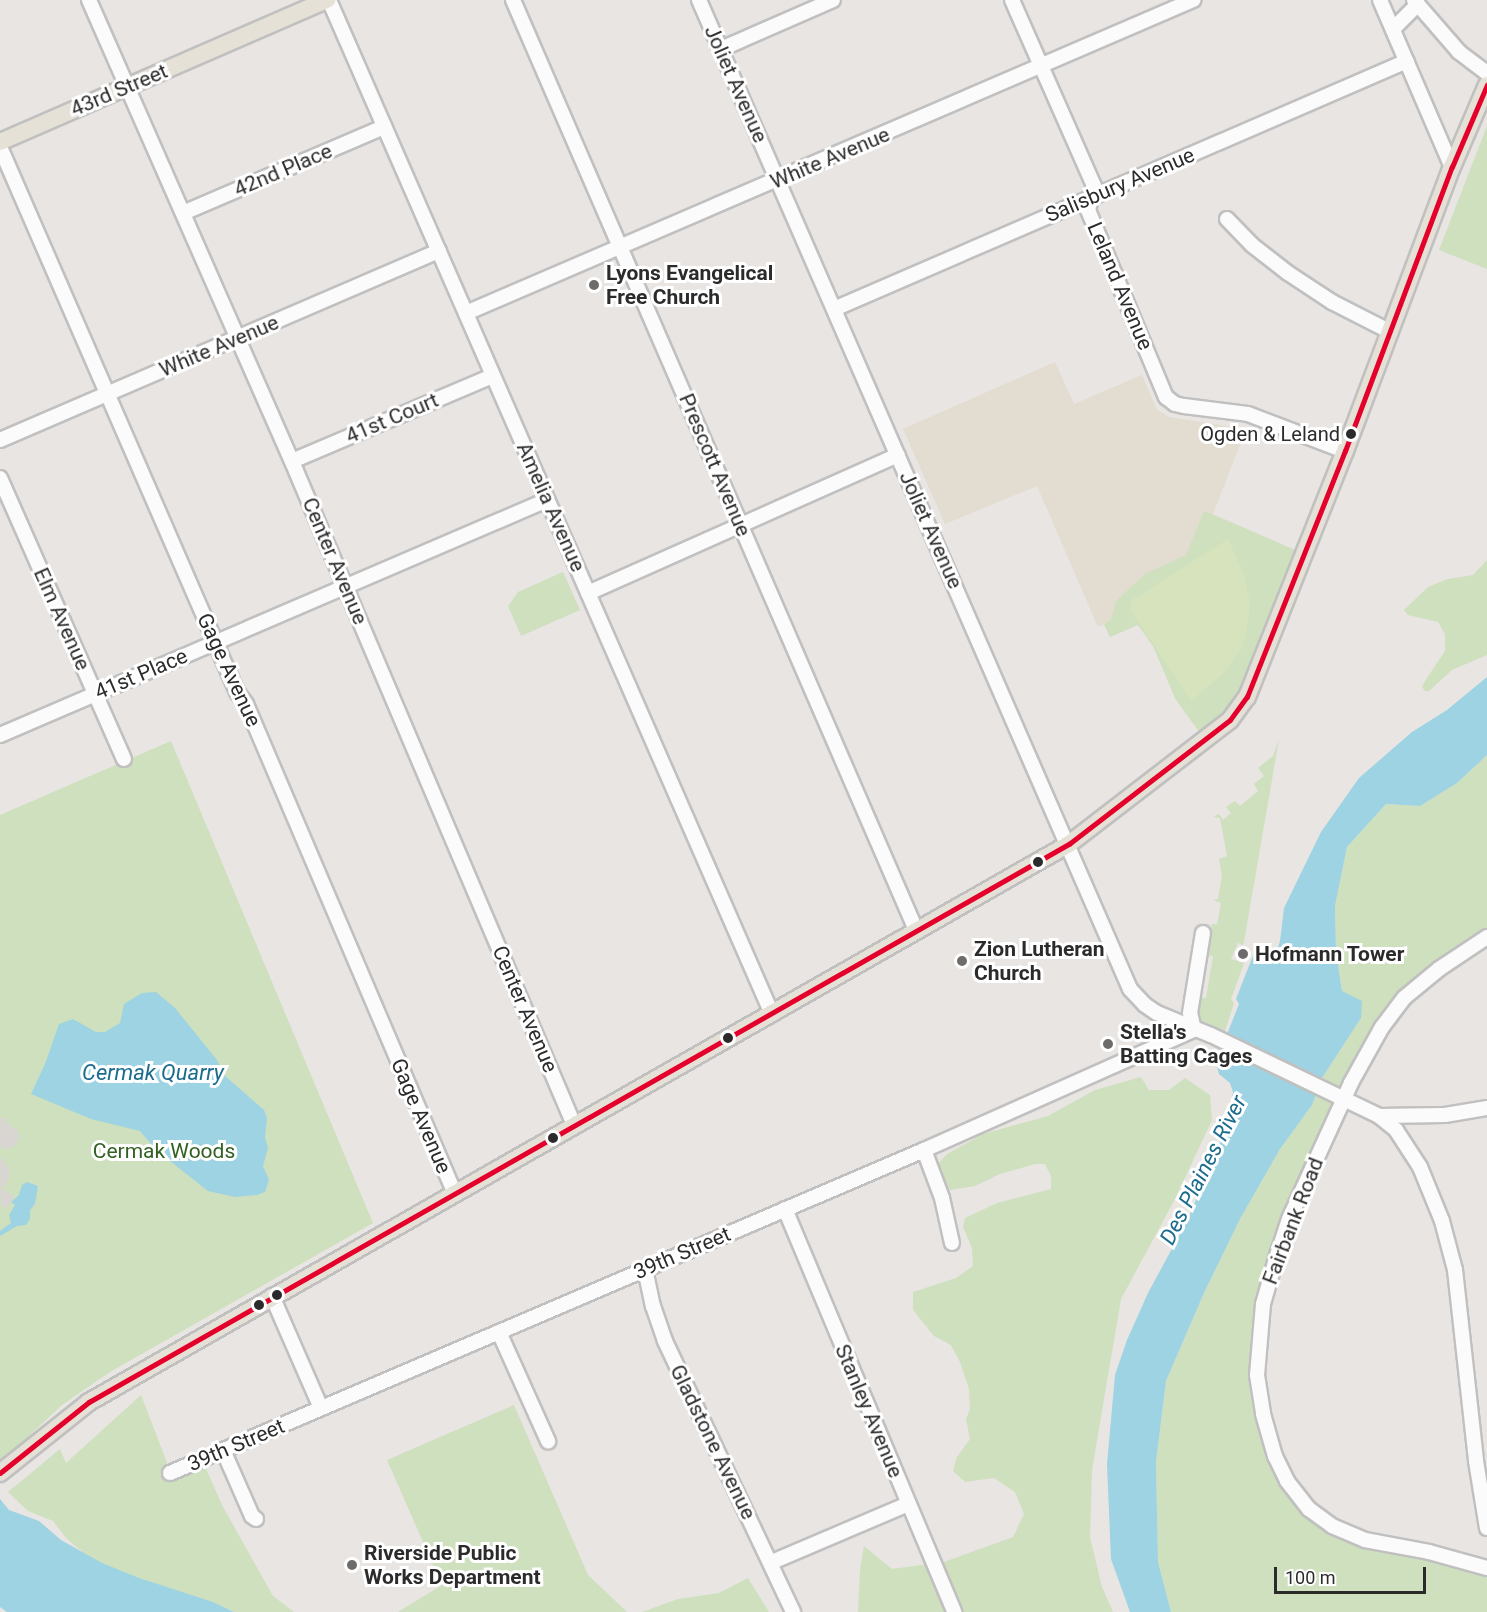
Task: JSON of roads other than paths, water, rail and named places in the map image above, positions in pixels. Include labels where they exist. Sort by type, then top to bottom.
[{"type":"main road","points":[[238,38],[280,12],[294,0]]},
{"type":"main road","points":[[238,38],[328,0]]},
{"type":"main road","name":"43rd Street","points":[[0,142],[238,38]]},
{"type":"main road","points":[[0,1473],[88,1402],[1069,844],[1230,720],[1241,708],[1345,451],[1452,167],[1487,85]]},
{"type":"street","name":"Center Avenue","points":[[89,0],[292,461],[574,1125]]},
{"type":"street","name":"Amelia Avenue","points":[[328,0],[772,1014]]},
{"type":"street","name":"Prescott Avenue","points":[[513,0],[916,930]]},
{"type":"street","name":"Joliet Avenue","points":[[699,0],[1069,844],[1116,960],[1132,991],[1145,1005],[1194,1030],[1211,1035],[1379,1116]]},
{"type":"street","points":[[721,49],[833,0]]},
{"type":"street","name":"Leland Avenue","points":[[1012,0],[1094,186],[1088,210],[1163,391],[1170,400],[1184,406],[1248,414],[1345,451]]},
{"type":"street","name":"White Avenue","points":[[466,313],[1193,0]]},
{"type":"street","points":[[1380,0],[1452,167]]},
{"type":"street","points":[[1393,29],[1416,2],[1459,52],[1482,70]]},
{"type":"street","name":"Salisbury Avenue","points":[[834,309],[1407,61]]},
{"type":"street","name":"42nd Place","points":[[183,213],[384,127]]},
{"type":"street","name":"Gage Avenue","points":[[0,147],[237,692],[246,704],[455,1194]]},
{"type":"street","points":[[1227,219],[1252,245],[1288,273],[1332,302],[1391,332]]},
{"type":"street","name":"White Avenue","points":[[0,440],[439,251]]},
{"type":"street","name":"41st Court","points":[[292,461],[492,375]]},
{"type":"street","points":[[588,592],[898,454]]},
{"type":"street","name":"Elm Avenue","points":[[0,478],[124,759]]},
{"type":"street","name":"41st Place","points":[[0,735],[547,500]]},
{"type":"street","points":[[1194,1030],[1190,1013],[1203,933]]},
{"type":"street","name":"Fairbank Road","points":[[1487,937],[1439,969],[1404,998],[1382,1027],[1338,1096],[1289,1219],[1263,1304],[1257,1350],[1257,1385],[1275,1456],[1297,1496],[1309,1509],[1332,1526],[1378,1544],[1429,1552],[1487,1568]]},
{"type":"street","name":"39th Street","points":[[170,1473],[924,1150],[1194,1030]]},
{"type":"street","points":[[1379,1116],[1445,1115],[1487,1108]]},
{"type":"street","points":[[1379,1116],[1396,1131],[1420,1167],[1442,1221],[1453,1260],[1476,1461],[1487,1528]]},
{"type":"street","points":[[924,1150],[942,1198],[952,1243]]},
{"type":"street","name":"Stanley Avenue","points":[[785,1209],[954,1612]]},
{"type":"street","name":"Gladstone Avenue","points":[[645,1269],[653,1306],[665,1341],[772,1562],[793,1612]]},
{"type":"street","points":[[272,1296],[321,1408]]},
{"type":"street","points":[[499,1332],[548,1441]]},
{"type":"street","points":[[223,1450],[252,1516],[256,1519]]},
{"type":"street","points":[[772,1562],[908,1504]]},
{"type":"water","points":[[1487,677],[1487,755],[1457,783],[1420,806],[1386,804],[1347,847],[1335,906],[1336,953],[1342,991],[1362,1001],[1361,1018],[1322,1078],[1312,1105],[1280,1149],[1240,1219],[1204,1293],[1166,1381],[1156,1462],[1158,1562],[1171,1612],[1130,1612],[1111,1559],[1107,1464],[1115,1375],[1127,1340],[1148,1293],[1188,1219],[1228,1124],[1233,1092],[1230,1083],[1219,1074],[1216,1062],[1239,1004],[1236,999],[1254,953],[1274,962],[1280,941],[1284,908],[1321,832],[1359,778],[1412,732],[1447,710]]},
{"type":"water","name":"Cermak Quarry","points":[[156,992],[175,1008],[217,1060],[225,1076],[264,1110],[267,1118],[265,1137],[268,1148],[263,1166],[269,1180],[265,1192],[235,1197],[208,1191],[156,1150],[140,1131],[91,1119],[31,1094],[45,1064],[59,1024],[73,1019],[96,1032],[105,1032],[120,1023],[124,1004],[142,993]]},
{"type":"water","points":[[27,1182],[38,1186],[35,1204],[30,1210],[30,1219],[26,1225],[17,1226],[0,1236],[0,1231],[11,1223],[9,1215],[15,1205],[11,1202],[19,1195],[22,1185]]},
{"type":"water","points":[[0,1499],[9,1510],[39,1521],[61,1540],[102,1563],[139,1578],[213,1602],[234,1612],[7,1612],[0,1607]]},
{"type":"place","name":"Lyons Evangelical Free Church","points":[[594,285]]},
{"type":"place","name":"Ogden & Leland","points":[[1351,434]]},
{"type":"place","name":"Hofmann Tower","points":[[1243,954]]},
{"type":"place","name":"Zion Lutheran Church","points":[[962,961]]},
{"type":"place","name":"Stella's Batting Cages","points":[[1108,1044]]},
{"type":"place","name":"Riverside Public Works Department","points":[[352,1565]]},
{"type":"park label","name":"Cermak Woods","points":[[164,1151]]},
{"type":"water label","name":"Des Plaines River","points":[[1203,1170]]}]
